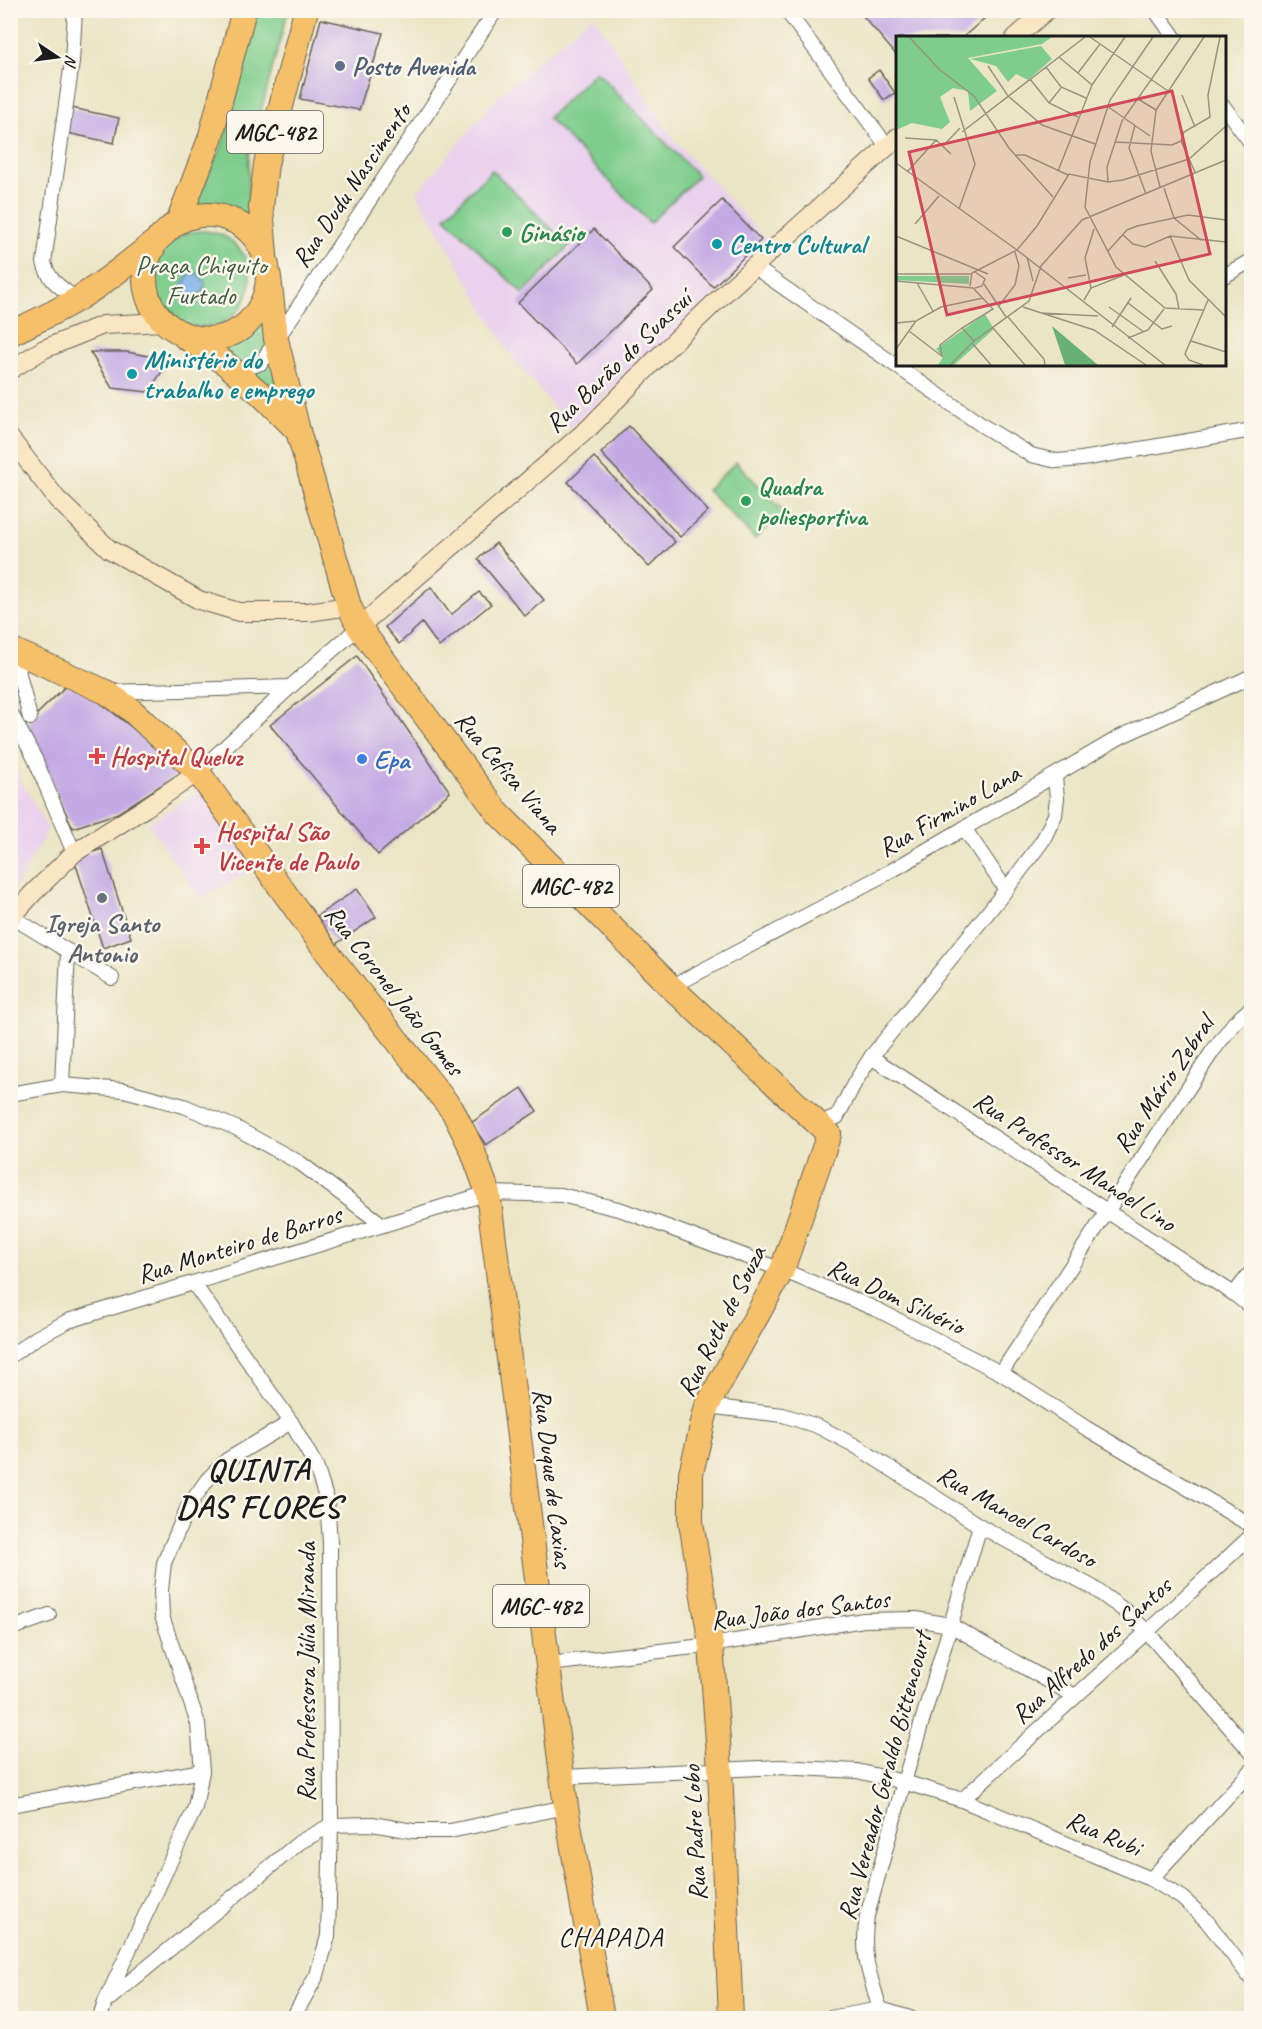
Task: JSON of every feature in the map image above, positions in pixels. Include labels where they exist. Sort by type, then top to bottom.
[{"type":"highway","name":"MGC-482","points":[[178,222],[210,139],[244,10]]},
{"type":"highway","name":"MGC-482","points":[[157,240],[148,256],[145,273],[146,291],[152,308],[172,328],[205,340],[229,336],[250,322],[264,301],[267,266],[261,207],[266,164],[306,10]]},
{"type":"highway","name":"MGC-482","points":[[10,334],[90,291],[178,222],[195,216],[212,215],[230,219],[245,228],[257,241],[267,266]]},
{"type":"highway","name":"Rua Cefisa Viana","points":[[267,266],[276,339],[298,431],[358,617],[498,813],[671,987],[824,1129]]},
{"type":"highway","name":"Rua Cefisa Viana","points":[[172,328],[235,372],[298,431]]},
{"type":"highway","name":"MGC-482","points":[[12,650],[106,692],[129,708],[198,772]]},
{"type":"highway","name":"Rua Coronel João Gomes","points":[[198,772],[327,952],[453,1111],[472,1149],[488,1193]]},
{"type":"highway","name":"Rua Ruth de Souza","points":[[711,1645],[691,1522],[691,1473],[706,1406],[782,1270],[824,1129]]},
{"type":"highway","name":"Rua Duque de Caxias","points":[[488,1193],[566,1807],[602,2019]]},
{"type":"highway","name":"Rua Padre Lobo","points":[[711,1645],[720,1768],[731,2019]]},
{"type":"street","points":[[75,10],[72,62],[44,262],[50,279],[76,299]]},
{"type":"street","name":"Rua Dudu Nascimento","points":[[235,372],[261,363],[496,10]]},
{"type":"street","points":[[786,10],[892,142]]},
{"type":"street","points":[[1017,36],[1047,10]]},
{"type":"street","points":[[1155,10],[1174,36]]},
{"type":"street","points":[[1226,110],[1251,144]]},
{"type":"street","name":"Rua Barão do Suassuí","points":[[198,772],[290,687],[358,617],[590,428],[656,359],[753,266],[892,142]]},
{"type":"street","points":[[1226,275],[1250,264]]},
{"type":"street","points":[[753,266],[896,365]]},
{"type":"street","points":[[10,370],[44,349],[103,325],[172,328]]},
{"type":"street","points":[[897,366],[983,426],[1031,455],[1057,461],[1082,459],[1251,430]]},
{"type":"street","points":[[10,438],[57,499],[110,549],[199,600],[239,612],[308,612],[358,617]]},
{"type":"street","points":[[12,650],[30,718]]},
{"type":"street","name":"Rua Firmino Lana","points":[[671,987],[891,870],[1055,777],[1120,737],[1251,676]]},
{"type":"street","points":[[106,692],[290,687]]},
{"type":"street","points":[[10,712],[35,759],[74,853]]},
{"type":"street","points":[[112,978],[11,918],[74,853],[198,772]]},
{"type":"street","points":[[824,1129],[837,1117],[871,1057],[1006,890],[1043,840],[1055,815],[1057,798],[1055,777]]},
{"type":"street","points":[[964,828],[1006,890]]},
{"type":"street","points":[[62,1085],[68,951]]},
{"type":"street","name":"Rua Mário Zebral","points":[[1001,1373],[1212,1052],[1234,1023],[1251,1007]]},
{"type":"street","name":"Rua Professor Manoel Lino","points":[[871,1057],[1108,1210],[1234,1294],[1251,1308]]},
{"type":"street","points":[[10,1094],[62,1085],[124,1090],[184,1106],[236,1128],[300,1163],[383,1225]]},
{"type":"street","name":"Rua Monteiro de Barros","points":[[10,1356],[36,1338],[68,1321],[488,1193]]},
{"type":"street","name":"Rua Dom Silvério","points":[[488,1193],[561,1195],[622,1210],[782,1270],[878,1310],[1001,1373],[1086,1428],[1251,1526]]},
{"type":"street","points":[[1234,1294],[1251,1270]]},
{"type":"street","name":"Rua Professora Júlia Miranda","points":[[194,1284],[291,1422],[316,1466],[327,1502],[330,1542],[331,1826],[328,1936],[317,1975],[293,2019]]},
{"type":"street","name":"Rua Manoel Cardoso","points":[[706,1406],[783,1415],[817,1426],[854,1445],[980,1526],[1092,1587],[1128,1613],[1148,1633],[1251,1753]]},
{"type":"street","points":[[100,2019],[105,2002],[195,1808],[202,1771],[198,1724],[162,1616],[160,1590],[164,1563],[188,1507],[207,1480],[228,1460],[291,1422]]},
{"type":"street","name":"Rua Vereador Geraldo Bittencourt","points":[[880,2009],[865,1960],[864,1938],[867,1916],[980,1526]]},
{"type":"street","name":"Rua Alfredo dos Santos","points":[[962,1800],[1075,1696],[1148,1633],[1251,1535]]},
{"type":"street","points":[[10,1629],[49,1616]]},
{"type":"street","name":"Rua João dos Santos","points":[[549,1664],[711,1645],[864,1620],[916,1619],[950,1625],[1075,1696]]},
{"type":"street","name":"Rua Rubi","points":[[562,1777],[780,1767],[857,1771],[904,1782],[962,1800],[1151,1878],[1182,1898],[1206,1920],[1251,1980]]},
{"type":"street","points":[[1151,1878],[1251,1770]]},
{"type":"street","points":[[10,1805],[202,1771]]},
{"type":"street","points":[[105,2002],[300,1842],[331,1826],[372,1824],[413,1832],[450,1831],[566,1807]]},
{"type":"street","points":[[830,2019],[880,2009],[910,2019]]},
{"type":"shaded area","points":[[593,15],[674,140],[770,244],[570,428],[507,349],[417,193],[501,93]]},
{"type":"shaded area","points":[[10,760],[48,829],[11,895],[10,895]]},
{"type":"shaded area","name":"Hospital São Vicente de Paulo","points":[[199,791],[256,868],[200,898],[148,824]]},
{"type":"green space","points":[[257,11],[288,11],[249,155],[248,229],[188,215],[222,146]]},
{"type":"green space","points":[[596,71],[698,176],[650,223],[548,118]]},
{"type":"green space","name":"Ginásio","points":[[492,170],[569,246],[523,294],[445,217]]},
{"type":"green space","name":"Praça Chiquito Furtado","points":[[202,231],[220,235],[236,245],[246,261],[250,279],[246,297],[236,313],[220,323],[202,327],[184,323],[168,313],[158,297],[154,279],[158,261],[168,245],[184,235]]},
{"type":"green space","points":[[262,311],[291,422],[205,342]]},
{"type":"green space","name":"Quadra poliesportiva","points":[[736,462],[784,512],[755,539],[707,490]]},
{"type":"water","points":[[190,273],[198,273],[205,283],[204,290],[197,297],[189,298],[183,293],[183,283]]},
{"type":"building","points":[[858,10],[994,10],[964,36],[896,36],[896,55]]},
{"type":"building","name":"Posto Avenida","points":[[321,19],[383,33],[359,110],[300,99]]},
{"type":"building","points":[[879,70],[895,93],[884,100],[868,78]]},
{"type":"building","points":[[67,107],[119,118],[114,143],[62,132]]},
{"type":"building","name":"Centro Cultural","points":[[722,200],[761,240],[713,287],[674,247]]},
{"type":"building","points":[[594,229],[653,290],[577,364],[518,303]]},
{"type":"building","name":"Ministério do trabalho e emprego","points":[[90,352],[127,352],[170,360],[148,392],[112,388]]},
{"type":"building","points":[[629,426],[708,511],[680,537],[601,453]]},
{"type":"building","points":[[594,457],[675,542],[649,567],[568,482]]},
{"type":"building","points":[[496,543],[544,600],[525,616],[478,559]]},
{"type":"building","points":[[431,587],[451,615],[479,592],[491,604],[439,647],[422,623],[399,644],[385,627]]},
{"type":"building","name":"Epa","points":[[357,656],[450,792],[378,855],[270,725]]},
{"type":"building","points":[[68,684],[91,695],[185,770],[118,813],[73,828],[25,726]]},
{"type":"building","name":"Igreja Santo Antonio","points":[[102,849],[131,938],[103,948],[74,859]]},
{"type":"building","points":[[357,889],[376,917],[336,944],[317,916]]},
{"type":"building","points":[[522,1088],[537,1111],[486,1145],[471,1123]]},
{"type":"place","name":"Posto Avenida","points":[[340,66]]},
{"type":"place","name":"Ginásio","points":[[507,232]]},
{"type":"place","name":"Centro Cultural","points":[[717,244]]},
{"type":"place","name":"Ministério do trabalho e emprego","points":[[132,374]]},
{"type":"place","name":"Quadra poliesportiva","points":[[746,501]]},
{"type":"place","name":"Hospital Queluz","points":[[97,756]]},
{"type":"place","name":"Epa","points":[[362,759]]},
{"type":"place","name":"Hospital São Vicente de Paulo","points":[[202,846]]},
{"type":"place","name":"Igreja Santo Antonio","points":[[102,898]]},
{"type":"district","name":"QUINTA DAS FLORES","points":[[259,1488]]},
{"type":"district","name":"CHAPADA","points":[[611,1937]]}]
